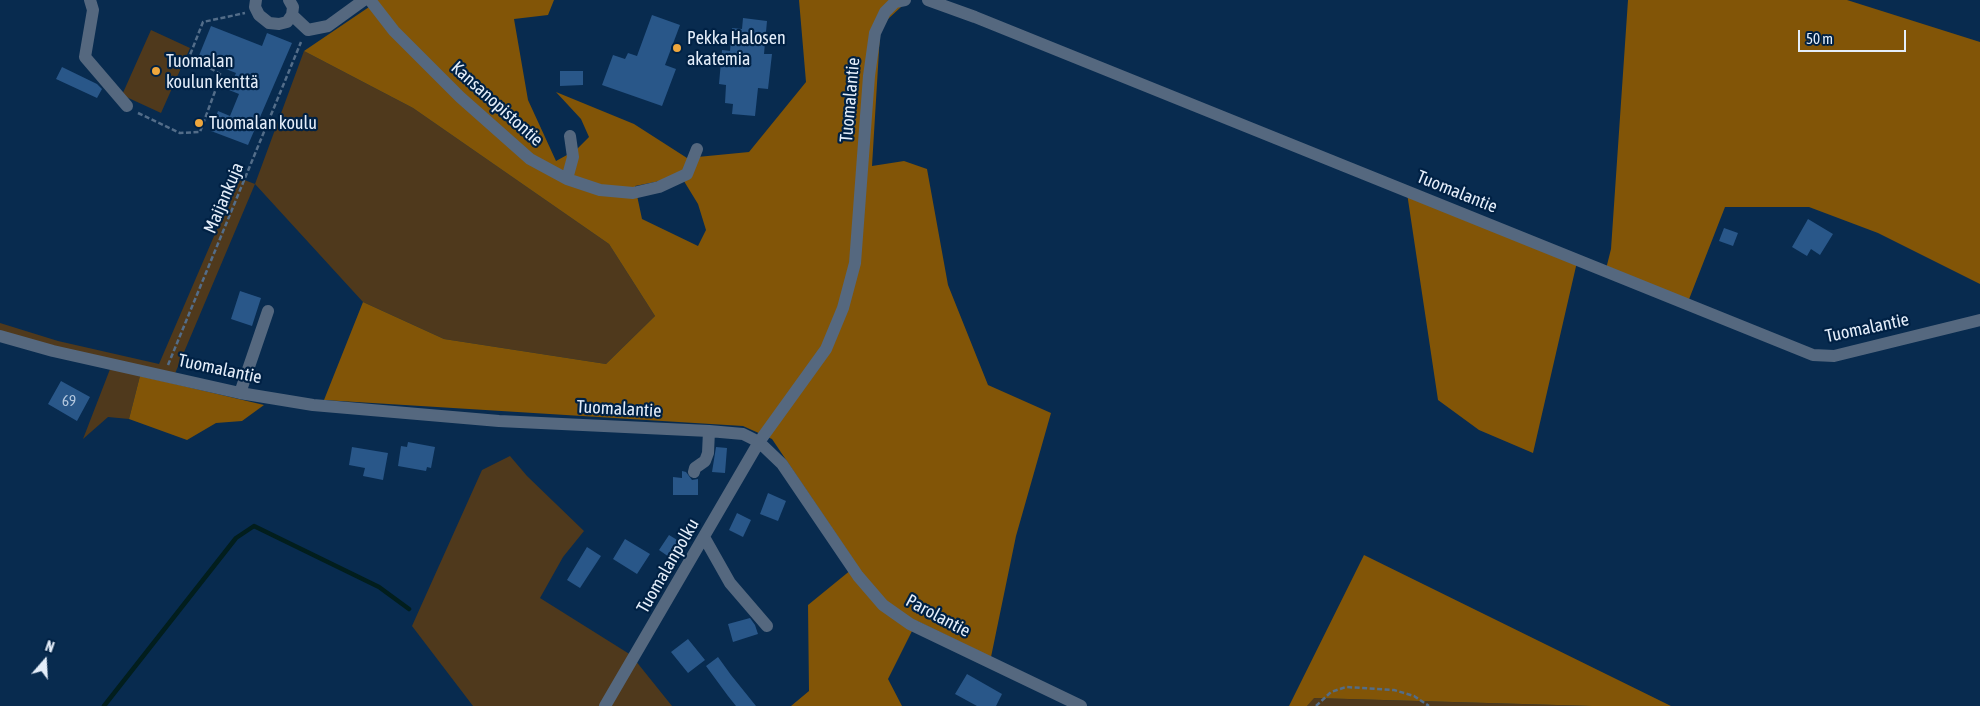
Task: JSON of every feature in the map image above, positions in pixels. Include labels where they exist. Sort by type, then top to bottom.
[{"type":"street","points":[[90,0],[93,10],[85,56],[127,106]]},
{"type":"street","points":[[256,5],[269,23],[279,24],[287,22],[292,15],[293,7],[289,0]]},
{"type":"street","points":[[292,15],[308,30],[328,26],[364,0]]},
{"type":"street","name":"Kansanopistontie","points":[[370,0],[394,31],[460,98],[530,159],[568,179],[600,190],[633,193],[659,187],[687,174],[697,149]]},
{"type":"street","name":"Tuomalantie","points":[[0,336],[53,351],[240,393],[332,407],[500,420],[709,431],[743,434],[759,442],[826,350],[843,308],[855,263],[868,76],[875,33],[885,12],[895,2],[905,0]]},
{"type":"street","name":"Tuomalantie","points":[[928,0],[975,17],[1814,354],[1834,356],[1980,320]]},
{"type":"street","points":[[568,179],[573,157],[570,136]]},
{"type":"street","points":[[240,393],[268,311]]},
{"type":"street","points":[[694,472],[695,468],[705,461],[708,453],[709,431]]},
{"type":"street","name":"Tuomalanpolku","points":[[605,706],[759,442]]},
{"type":"street","name":"Parolantie","points":[[759,442],[782,464],[858,576],[884,605],[910,624],[1081,706]]},
{"type":"street","points":[[704,537],[730,583],[767,626]]},
{"type":"path","points":[[127,106],[151,121],[180,132],[200,132],[220,75],[190,55],[204,22],[256,5]]},
{"type":"path","name":"Maijankuja","points":[[164,375],[301,41],[308,30]]},
{"type":"path","points":[[1316,706],[1331,692],[1346,687],[1394,690],[1414,696],[1430,706]]},
{"type":"shaded area","points":[[365,0],[554,0],[548,15],[514,19],[528,100],[556,161],[576,150],[589,137],[581,119],[556,92],[634,124],[687,158],[749,152],[806,82],[799,0],[896,0],[901,7],[888,19],[880,34],[872,166],[904,161],[927,169],[948,285],[988,385],[1051,413],[1016,536],[991,657],[917,621],[888,679],[902,706],[791,706],[809,691],[808,605],[857,565],[772,439],[743,426],[324,400],[363,302],[444,339],[606,364],[655,316],[609,244],[413,108],[304,51],[369,7]],"holes":[[[679,173],[698,204],[706,230],[698,246],[642,219],[635,186],[665,180]]]},
{"type":"shaded area","points":[[1628,0],[1847,0],[1980,42],[1980,284],[1878,233],[1809,207],[1725,207],[1686,307],[1605,273],[1611,249]]},
{"type":"shaded area","name":"Tuomalan koulun kenttä","points":[[151,30],[190,48],[161,113],[122,95]]},
{"type":"shaded area","points":[[304,51],[413,108],[609,244],[655,316],[606,364],[444,339],[363,302],[255,184]]},
{"type":"shaded area","points":[[239,178],[255,184],[171,383],[140,376],[129,419],[108,417],[83,439],[112,364],[0,336],[0,323],[58,341],[159,364]]},
{"type":"shaded area","points":[[1407,193],[1577,262],[1533,453],[1479,430],[1438,400]]},
{"type":"shaded area","points":[[140,376],[264,405],[242,421],[216,423],[187,440],[129,419]]},
{"type":"shaded area","points":[[510,456],[527,476],[584,531],[563,557],[540,598],[631,655],[672,706],[473,706],[412,626],[482,470]]},
{"type":"shaded area","points":[[1364,555],[1671,706],[1592,706],[1314,698],[1307,706],[1289,706]]},
{"type":"shaded area","points":[[1313,698],[1592,706],[1307,706]]},
{"type":"building","points":[[652,15],[680,25],[665,65],[676,69],[662,106],[602,85],[613,55],[625,59],[628,53],[637,56]]},
{"type":"building","points":[[743,18],[767,21],[764,54],[772,54],[768,89],[758,88],[755,116],[732,114],[733,104],[725,103],[726,85],[719,84],[722,50],[730,51],[732,28],[742,29]]},
{"type":"building","points":[[211,26],[262,46],[267,33],[292,43],[248,145],[211,131],[218,111],[230,116],[239,94],[229,90],[236,73],[198,58]]},
{"type":"building","points":[[62,67],[97,84],[102,89],[97,98],[56,79]]},
{"type":"building","points":[[560,71],[583,71],[583,85],[560,86]]},
{"type":"building","points":[[1808,219],[1833,234],[1820,255],[1811,249],[1807,256],[1792,247]]},
{"type":"building","points":[[1724,228],[1738,233],[1733,246],[1719,241]]},
{"type":"building","points":[[240,291],[261,298],[252,326],[231,319]]},
{"type":"building","points":[[61,381],[90,397],[77,421],[48,404]]},
{"type":"building","points":[[408,442],[435,447],[431,468],[427,467],[426,471],[398,466],[401,446],[407,447]]},
{"type":"building","points":[[352,447],[388,453],[383,480],[363,476],[365,468],[349,465]]},
{"type":"building","points":[[716,447],[727,448],[725,473],[712,472]]},
{"type":"building","points":[[682,471],[686,472],[692,480],[698,479],[698,495],[673,495],[673,477],[682,478]]},
{"type":"building","points":[[768,493],[786,501],[778,521],[760,514]]},
{"type":"building","points":[[737,513],[751,520],[743,537],[729,530]]},
{"type":"building","points":[[669,535],[682,543],[672,559],[659,550]]},
{"type":"building","points":[[625,539],[650,554],[637,574],[613,559]]},
{"type":"building","points":[[587,547],[601,556],[580,588],[567,580]]},
{"type":"building","points":[[750,618],[758,634],[733,642],[728,624]]},
{"type":"building","points":[[688,639],[705,660],[688,673],[671,652]]},
{"type":"building","points":[[718,657],[756,706],[736,706],[728,696],[706,666]]},
{"type":"building","points":[[967,674],[1002,694],[996,706],[977,706],[955,694]]},
{"type":"waterway","points":[[104,706],[236,538],[254,526],[379,587],[409,609]]},
{"type":"place","name":"Pekka Halosen akatemia","points":[[677,48]]},
{"type":"place","name":"Tuomalan koulun kenttä","points":[[156,71]]},
{"type":"place","name":"Tuomalan koulu","points":[[199,123]]}]
